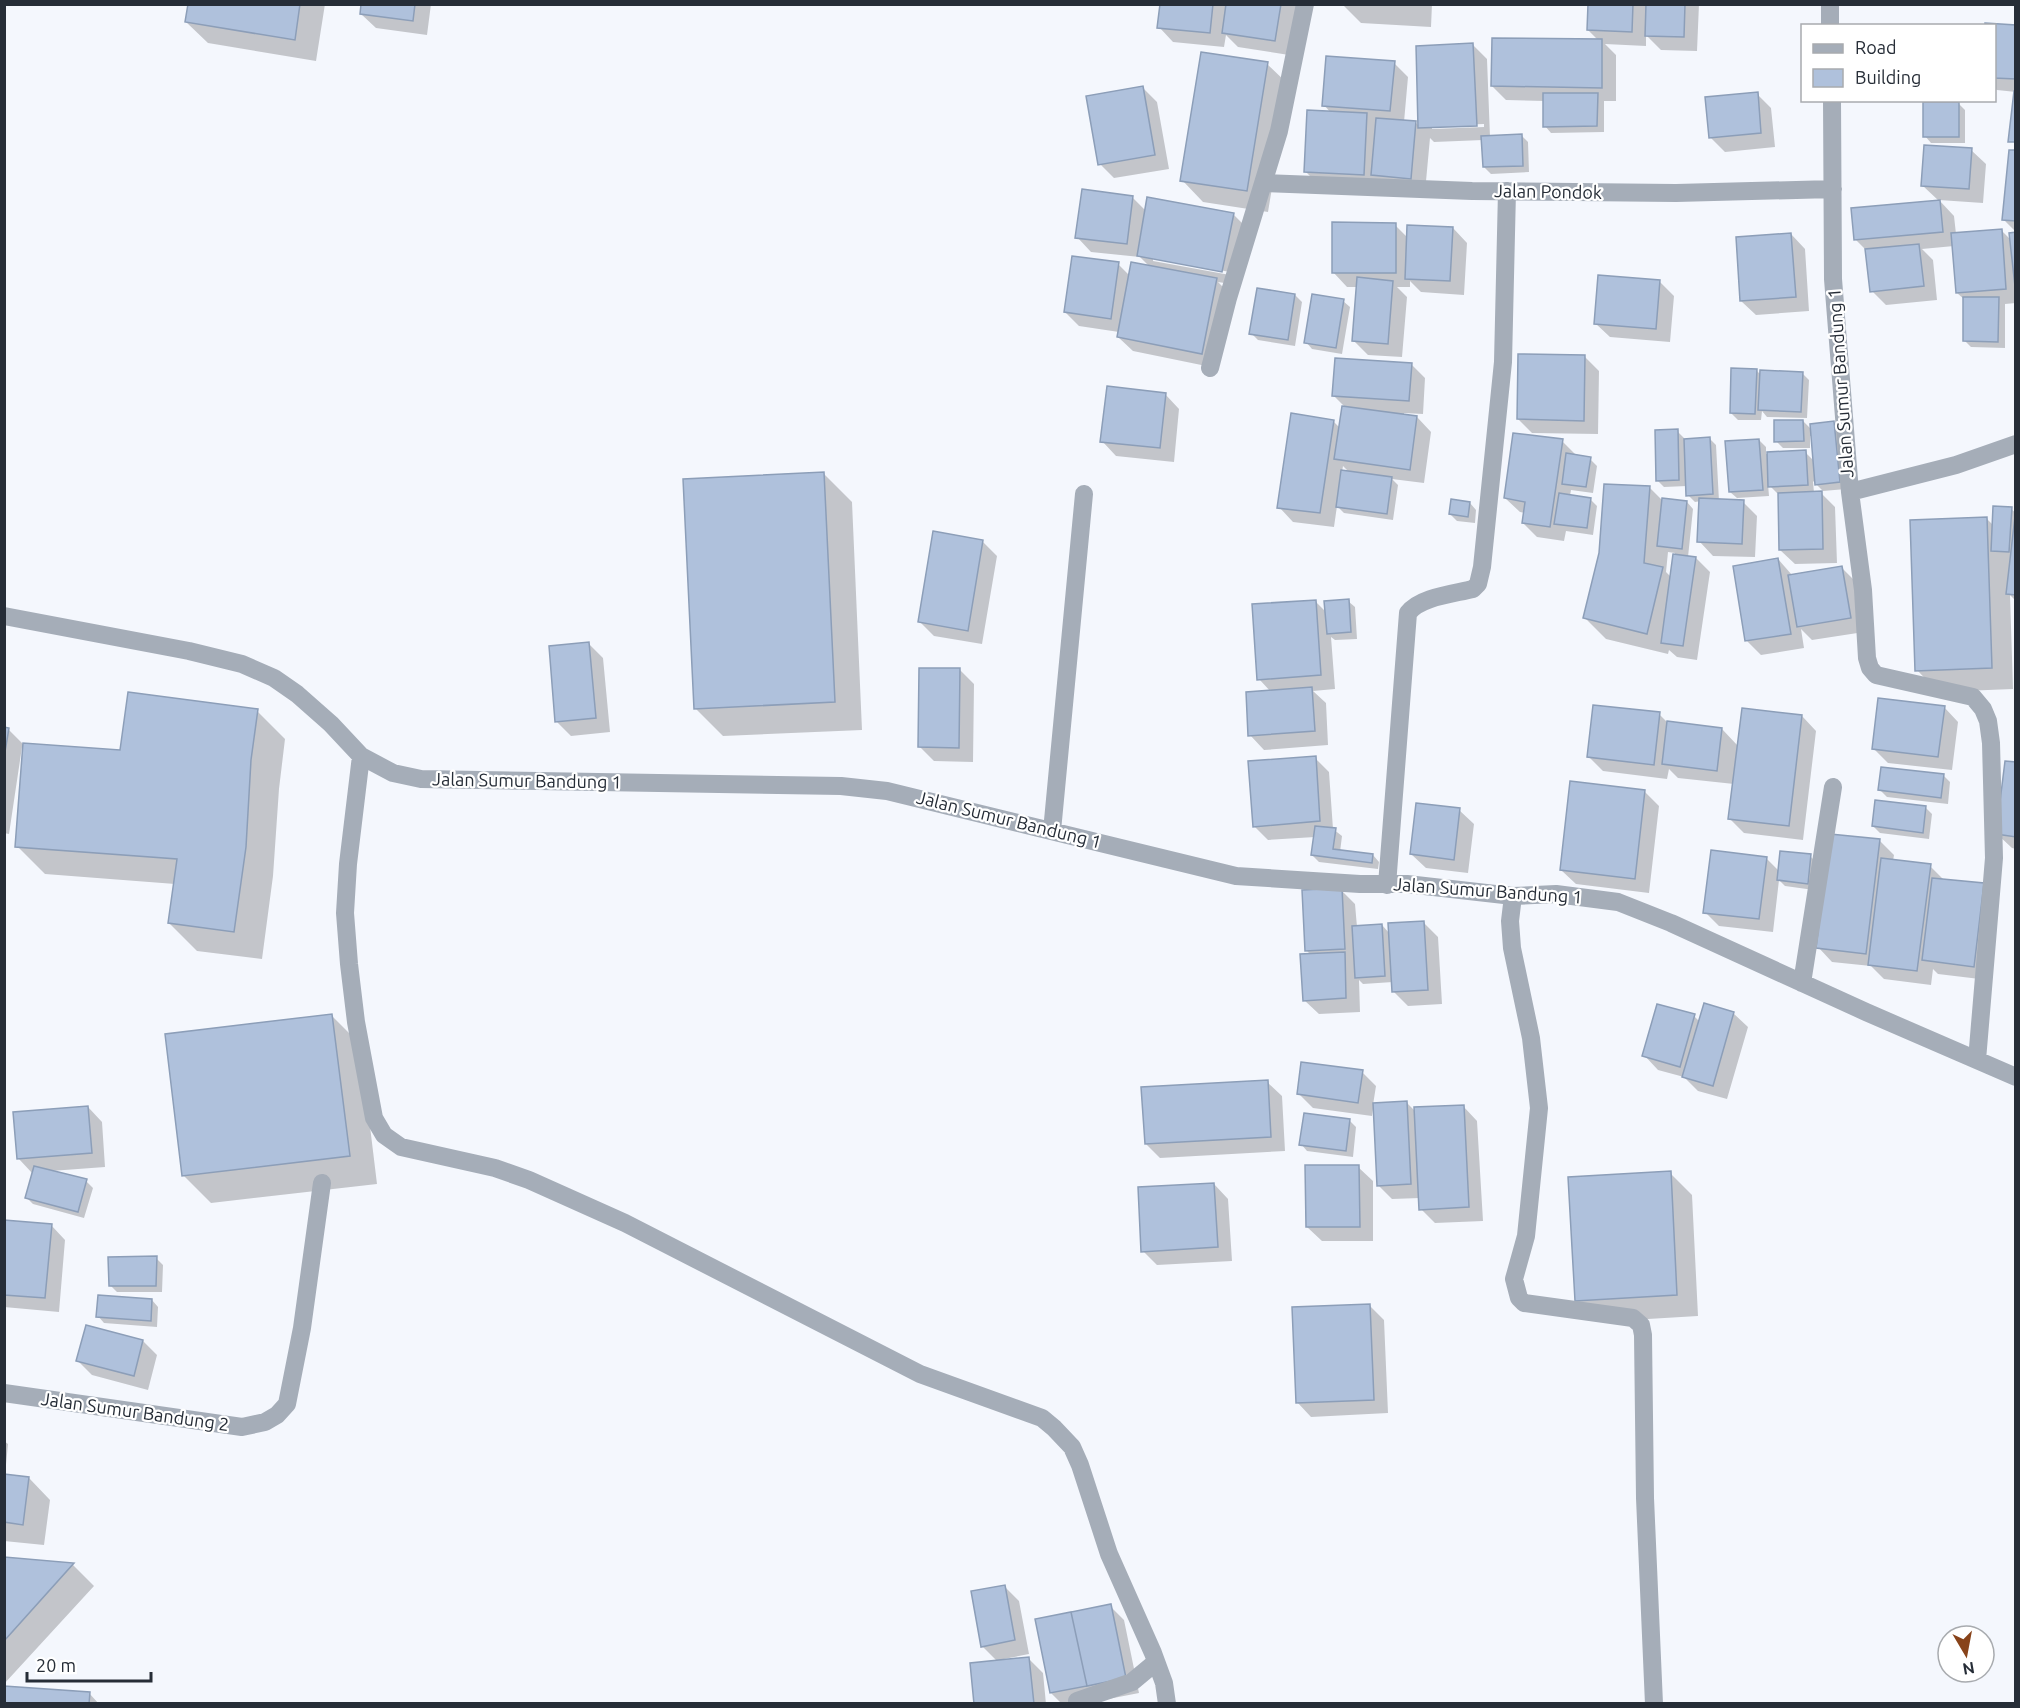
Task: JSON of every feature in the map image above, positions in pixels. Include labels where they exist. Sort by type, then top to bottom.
[{"type":"street","points":[[1210,368],[1228,298],[1279,131],[1305,4]]},
{"type":"street","points":[[1830,4],[1830,24]]},
{"type":"street","name":"Jalan Sumur Bandung 1","points":[[1832,102],[1833,279],[1850,492],[1956,465],[2016,444]]},
{"type":"street","name":"Jalan Pondok","points":[[1263,183],[1507,191],[1676,193],[1833,189]]},
{"type":"street","points":[[1387,885],[1408,613],[1413,606],[1422,602],[1473,589],[1478,584],[1482,567],[1503,362],[1507,191]]},
{"type":"street","points":[[1850,492],[1863,590],[1867,658],[1870,668],[1876,675],[1973,697],[1983,709],[1988,721],[1991,742],[1994,858],[1977,1060]]},
{"type":"street","points":[[1052,831],[1084,494]]},
{"type":"street","name":"Jalan Sumur Bandung 1","points":[[4,616],[189,651],[242,664],[274,678],[297,694],[332,724],[362,756],[393,773],[421,779],[841,786],[887,791],[1236,876],[1360,885],[1407,885],[1513,897],[1556,894],[1618,902],[1671,923],[2016,1077]]},
{"type":"street","points":[[362,756],[348,864],[346,924],[356,1022],[366,1080],[374,1118],[384,1135],[401,1147],[495,1168],[577,1200],[920,1374],[1041,1419],[1064,1437],[1072,1447],[1080,1465],[1109,1554],[1164,1683],[1167,1704]]},
{"type":"street","points":[[1802,983],[1833,787]]},
{"type":"street","points":[[1513,897],[1510,921],[1512,948],[1531,1038],[1539,1108],[1527,1226],[1514,1279],[1519,1298],[1524,1303],[1633,1318],[1641,1325],[1645,1498],[1654,1704]]},
{"type":"street","name":"Jalan Sumur Bandung 2","points":[[4,1393],[242,1427],[265,1422],[277,1415],[287,1404],[303,1328],[322,1183]]},
{"type":"street","points":[[1077,1701],[1132,1682],[1156,1662]]},
{"type":"building","points":[[188,4],[300,4],[295,40],[185,22]]},
{"type":"building","points":[[361,4],[415,4],[413,21],[360,14]]},
{"type":"building","points":[[1160,4],[1213,4],[1210,33],[1157,28]]},
{"type":"building","points":[[1226,4],[1281,4],[1275,41],[1222,33]]},
{"type":"building","points":[[1588,4],[1633,4],[1632,32],[1587,30]]},
{"type":"building","points":[[1646,4],[1685,4],[1684,37],[1645,36]]},
{"type":"building","points":[[1985,23],[2016,25],[2016,79],[1996,78],[1996,24]]},
{"type":"building","points":[[1492,38],[1602,39],[1602,88],[1491,86]]},
{"type":"building","points":[[1473,43],[1477,126],[1418,128],[1416,46]]},
{"type":"building","points":[[1201,52],[1268,62],[1247,191],[1180,181]]},
{"type":"building","points":[[1326,56],[1395,61],[1390,111],[1322,106]]},
{"type":"building","points":[[1143,86],[1155,155],[1098,165],[1086,96]]},
{"type":"building","points":[[2014,91],[2016,91],[2016,142],[2008,142]]},
{"type":"building","points":[[1758,92],[1761,133],[1709,138],[1705,97]]},
{"type":"building","points":[[1543,93],[1598,93],[1597,126],[1543,127]]},
{"type":"building","points":[[1923,102],[1959,102],[1959,137],[1923,137]]},
{"type":"building","points":[[1307,110],[1367,113],[1364,175],[1304,172]]},
{"type":"building","points":[[1376,118],[1416,121],[1411,179],[1371,175]]},
{"type":"building","points":[[1522,134],[1523,166],[1483,167],[1481,136]]},
{"type":"building","points":[[1924,145],[1972,148],[1969,189],[1921,186]]},
{"type":"building","points":[[2009,150],[2016,150],[2016,221],[2002,220]]},
{"type":"building","points":[[1082,189],[1133,196],[1127,244],[1075,238]]},
{"type":"building","points":[[1147,197],[1234,213],[1222,272],[1137,256]]},
{"type":"building","points":[[1940,200],[1943,232],[1854,240],[1851,208]]},
{"type":"building","points":[[1332,222],[1396,223],[1396,273],[1332,273]]},
{"type":"building","points":[[1407,225],[1453,227],[1450,281],[1405,279]]},
{"type":"building","points":[[2002,229],[2006,289],[1956,293],[1951,233]]},
{"type":"building","points":[[2016,232],[2016,285],[2015,286],[2009,233]]},
{"type":"building","points":[[1791,233],[1796,297],[1740,301],[1736,237]]},
{"type":"building","points":[[1919,244],[1924,286],[1870,292],[1865,249]]},
{"type":"building","points":[[1072,256],[1119,262],[1111,319],[1064,312]]},
{"type":"building","points":[[1131,262],[1217,278],[1202,354],[1117,337]]},
{"type":"building","points":[[1598,275],[1660,280],[1656,329],[1594,324]]},
{"type":"building","points":[[1357,277],[1393,281],[1388,344],[1352,341]]},
{"type":"building","points":[[1257,288],[1295,294],[1288,340],[1249,334]]},
{"type":"building","points":[[1312,294],[1344,299],[1336,348],[1304,343]]},
{"type":"building","points":[[1963,297],[1999,297],[1998,342],[1963,341]]},
{"type":"building","points":[[1518,354],[1585,355],[1584,421],[1517,419]]},
{"type":"building","points":[[1335,358],[1412,363],[1409,401],[1332,396]]},
{"type":"building","points":[[1731,368],[1757,369],[1755,414],[1730,413]]},
{"type":"building","points":[[1760,370],[1803,372],[1801,412],[1758,410]]},
{"type":"building","points":[[1107,386],[1166,393],[1160,448],[1100,442]]},
{"type":"building","points":[[1342,406],[1417,416],[1410,470],[1334,459]]},
{"type":"building","points":[[1291,413],[1334,420],[1320,513],[1277,508]]},
{"type":"building","points":[[1774,420],[1803,420],[1804,441],[1774,442]]},
{"type":"building","points":[[1834,421],[1840,482],[1815,485],[1810,424]]},
{"type":"building","points":[[1678,429],[1679,480],[1656,481],[1655,430]]},
{"type":"building","points":[[1513,433],[1563,439],[1550,527],[1522,523],[1525,502],[1504,498]]},
{"type":"building","points":[[1710,437],[1713,494],[1686,496],[1684,439]]},
{"type":"building","points":[[1759,439],[1763,490],[1729,492],[1725,441]]},
{"type":"building","points":[[1806,450],[1808,485],[1768,487],[1767,452]]},
{"type":"building","points":[[1566,453],[1591,457],[1586,487],[1562,484]]},
{"type":"building","points":[[1341,470],[1392,477],[1387,514],[1336,507]]},
{"type":"building","points":[[824,472],[835,702],[694,709],[683,479]]},
{"type":"building","points":[[1604,484],[1650,486],[1644,563],[1663,567],[1647,634],[1583,618],[1599,553]]},
{"type":"building","points":[[1822,491],[1823,549],[1779,550],[1778,493]]},
{"type":"building","points":[[1559,493],[1591,498],[1587,528],[1554,524]]},
{"type":"building","points":[[1662,498],[1687,501],[1682,549],[1657,546]]},
{"type":"building","points":[[1699,498],[1744,500],[1742,544],[1697,542]]},
{"type":"building","points":[[1451,499],[1470,502],[1468,517],[1449,514]]},
{"type":"building","points":[[1993,506],[2012,507],[2009,552],[1991,551]]},
{"type":"building","points":[[2016,508],[2016,595],[2006,594]]},
{"type":"building","points":[[1987,517],[1992,668],[1915,671],[1910,520]]},
{"type":"building","points":[[933,531],[983,540],[968,631],[918,622]]},
{"type":"building","points":[[1673,554],[1696,557],[1683,646],[1661,643]]},
{"type":"building","points":[[1778,558],[1791,634],[1745,641],[1733,566]]},
{"type":"building","points":[[1842,566],[1851,618],[1797,627],[1788,575]]},
{"type":"building","points":[[1349,599],[1351,632],[1327,634],[1324,601]]},
{"type":"building","points":[[1316,600],[1321,675],[1257,680],[1252,604]]},
{"type":"building","points":[[589,642],[596,718],[555,722],[549,646]]},
{"type":"building","points":[[919,668],[960,668],[959,748],[918,747]]},
{"type":"building","points":[[1312,687],[1315,731],[1248,736],[1246,692]]},
{"type":"building","points":[[128,692],[258,709],[251,760],[246,847],[234,932],[168,923],[177,859],[15,847],[23,743],[120,750]]},
{"type":"building","points":[[1878,698],[1945,706],[1938,757],[1872,749]]},
{"type":"building","points":[[1593,705],[1660,712],[1654,765],[1587,757]]},
{"type":"building","points":[[1742,708],[1802,715],[1789,826],[1728,819]]},
{"type":"building","points":[[1667,721],[1722,728],[1717,771],[1662,764]]},
{"type":"building","points":[[4,727],[9,728],[4,758]]},
{"type":"building","points":[[1316,756],[1320,821],[1253,827],[1248,761]]},
{"type":"building","points":[[2005,761],[2016,762],[2016,837],[1996,834]]},
{"type":"building","points":[[1881,767],[1944,774],[1941,798],[1878,790]]},
{"type":"building","points":[[1570,781],[1645,790],[1635,879],[1560,870]]},
{"type":"building","points":[[1875,800],[1926,806],[1923,833],[1872,826]]},
{"type":"building","points":[[1416,803],[1460,808],[1454,860],[1410,854]]},
{"type":"building","points":[[1315,826],[1336,828],[1333,849],[1373,854],[1372,863],[1311,855]]},
{"type":"building","points":[[1830,834],[1880,839],[1866,954],[1816,948]]},
{"type":"building","points":[[1711,850],[1767,857],[1759,919],[1703,913]]},
{"type":"building","points":[[1780,851],[1811,854],[1808,884],[1777,880]]},
{"type":"building","points":[[1881,858],[1931,864],[1917,971],[1868,965]]},
{"type":"building","points":[[1932,878],[1984,883],[1974,967],[1922,960]]},
{"type":"building","points":[[1342,888],[1345,949],[1305,951],[1302,890]]},
{"type":"building","points":[[1424,921],[1428,990],[1392,992],[1388,923]]},
{"type":"building","points":[[1382,924],[1385,976],[1355,978],[1352,926]]},
{"type":"building","points":[[1345,952],[1346,998],[1303,1001],[1300,954]]},
{"type":"building","points":[[1704,1003],[1734,1012],[1713,1086],[1682,1077]]},
{"type":"building","points":[[1657,1004],[1695,1014],[1680,1067],[1642,1056]]},
{"type":"building","points":[[332,1014],[350,1156],[182,1176],[165,1034]]},
{"type":"building","points":[[1301,1062],[1363,1070],[1358,1103],[1297,1094]]},
{"type":"building","points":[[1268,1080],[1271,1137],[1145,1144],[1141,1087]]},
{"type":"building","points":[[1407,1101],[1411,1184],[1377,1186],[1373,1103]]},
{"type":"building","points":[[1464,1105],[1469,1207],[1419,1210],[1414,1107]]},
{"type":"building","points":[[88,1106],[92,1153],[17,1159],[13,1112]]},
{"type":"building","points":[[1304,1113],[1350,1119],[1346,1151],[1299,1145]]},
{"type":"building","points":[[1305,1165],[1359,1165],[1360,1227],[1306,1227]]},
{"type":"building","points":[[34,1166],[87,1179],[78,1212],[25,1198]]},
{"type":"building","points":[[1671,1171],[1677,1295],[1575,1301],[1568,1177]]},
{"type":"building","points":[[1214,1183],[1218,1247],[1141,1252],[1138,1187]]},
{"type":"building","points":[[4,1220],[52,1224],[45,1298],[4,1295]]},
{"type":"building","points":[[157,1256],[156,1286],[109,1286],[108,1257]]},
{"type":"building","points":[[98,1295],[152,1299],[151,1321],[96,1317]]},
{"type":"building","points":[[1370,1304],[1374,1400],[1296,1403],[1292,1307]]},
{"type":"building","points":[[86,1325],[143,1340],[134,1376],[76,1361]]},
{"type":"building","points":[[4,1474],[29,1477],[23,1525],[4,1522]]},
{"type":"building","points":[[4,1557],[74,1563],[4,1641]]},
{"type":"building","points":[[1005,1585],[1015,1640],[981,1647],[971,1591]]},
{"type":"building","points":[[1111,1604],[1126,1678],[1087,1686],[1071,1612]]},
{"type":"building","points":[[1071,1612],[1087,1686],[1050,1693],[1035,1619]]},
{"type":"building","points":[[1029,1657],[1034,1704],[974,1704],[970,1663]]},
{"type":"building","points":[[4,1686],[90,1692],[89,1704],[4,1704]]}]
